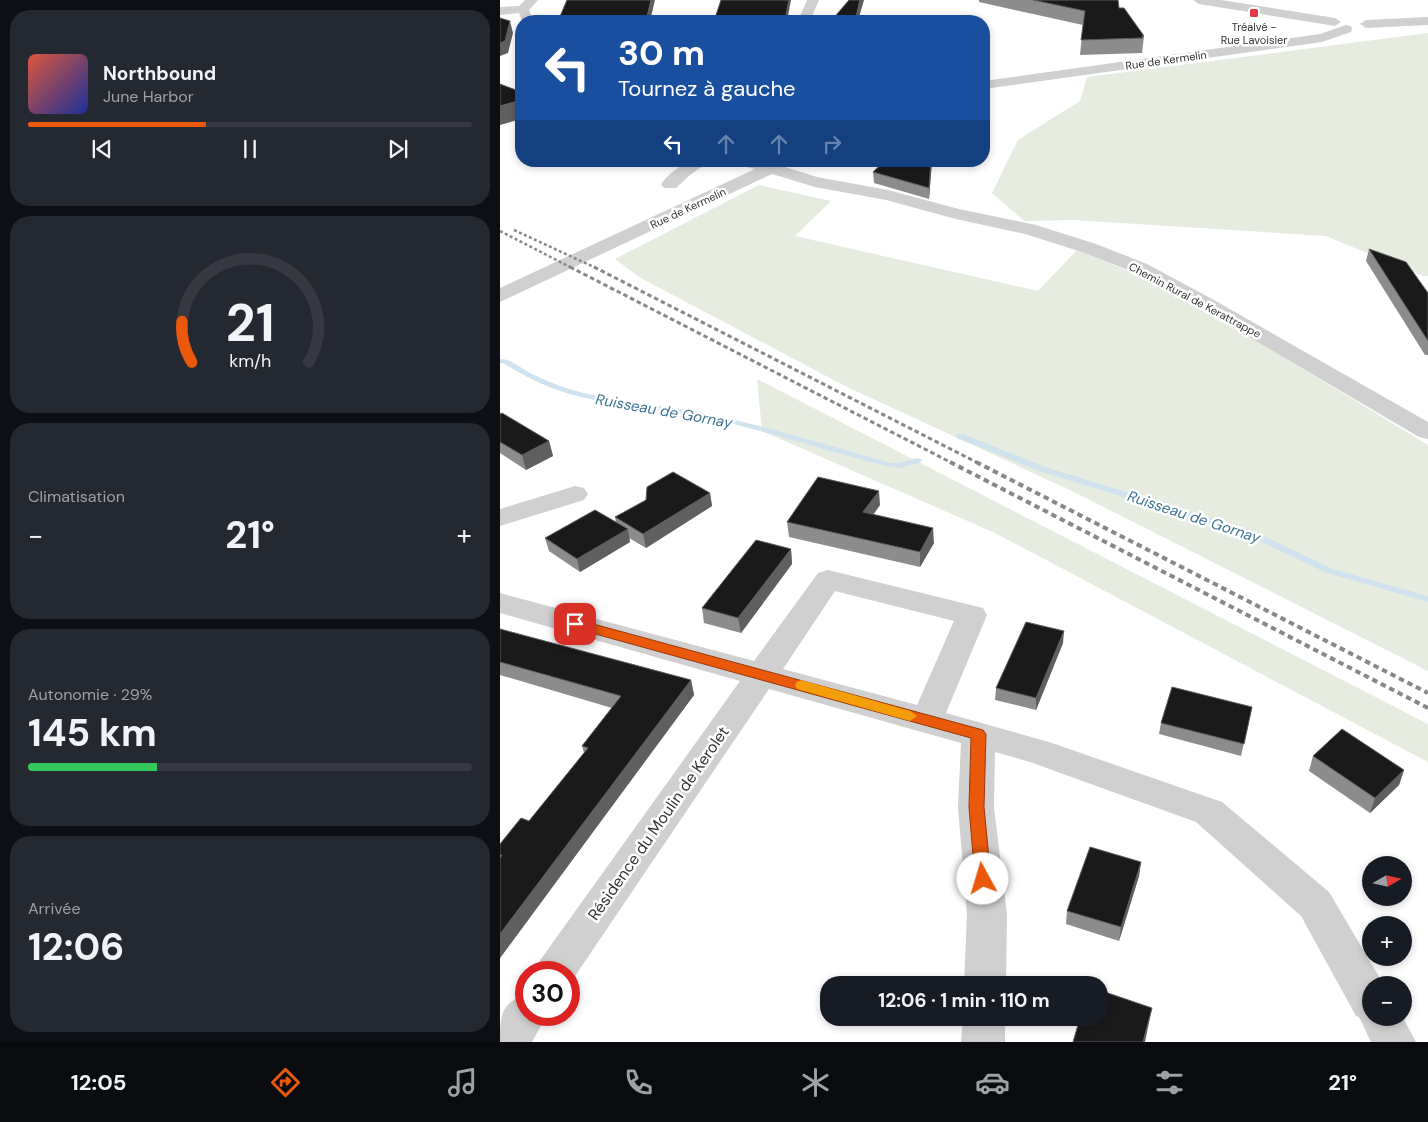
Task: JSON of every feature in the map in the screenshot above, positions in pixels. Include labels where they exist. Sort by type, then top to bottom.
[{"type":"street","points":[[807,15],[813,0]]},
{"type":"street","points":[[1199,0],[1340,25]]},
{"type":"street","points":[[500,11],[527,4]]},
{"type":"street","name":"Rue de Kermelin","points":[[990,84],[1322,38],[1340,25],[1364,28],[1367,27],[1366,24],[1428,21]]},
{"type":"street","points":[[670,184],[691,167]]},
{"type":"street","name":"Rue de Kermelin","points":[[500,296],[774,167]]},
{"type":"street","name":"Chemin Rural de Kerattrappe","points":[[782,167],[815,182],[888,195],[956,214],[1029,229],[1089,248],[1140,268],[1207,304],[1428,432]]},
{"type":"street","points":[[500,518],[575,494]]},
{"type":"street","name":"Résidence du Moulin de Kerolet","points":[[563,961],[828,580],[972,615],[927,720]]},
{"type":"street","points":[[500,603],[1037,751],[1208,812],[1315,904],[1362,986]]},
{"type":"street","points":[[978,734],[976,807],[987,915],[985,976]]},
{"type":"street","points":[[507,1042],[518,1026]]},
{"type":"street","points":[[983,1042],[984,1026]]},
{"type":"street","points":[[1385,1026],[1394,1042]]},
{"type":"shaded area","points":[[1428,33],[1428,276],[1423,276],[1326,236],[1073,220],[1024,221],[992,193],[1018,140],[1080,101],[1087,77]]},
{"type":"shaded area","points":[[759,185],[831,201],[795,236],[1038,291],[1077,250],[1138,275],[1272,350],[1428,445],[1428,671],[1076,493],[843,385],[639,277],[615,259]]},
{"type":"shaded area","points":[[757,379],[1428,724],[1428,762],[995,533],[762,431]]},
{"type":"building","points":[[567,0],[651,0],[647,15],[561,15]]},
{"type":"building","points":[[721,0],[789,0],[786,15],[716,15]]},
{"type":"building","points":[[849,0],[860,0],[856,15],[836,15]]},
{"type":"building","points":[[1033,0],[1118,0],[1119,8],[1124,8],[1144,36],[1142,36],[1143,38],[1081,40],[1085,11]]},
{"type":"building","points":[[500,18],[510,21],[505,41],[500,43]]},
{"type":"building","points":[[500,84],[515,90],[515,102],[500,106]]},
{"type":"building","points":[[878,167],[931,167],[929,188],[873,172]]},
{"type":"building","points":[[1369,249],[1406,262],[1428,293],[1428,341]]},
{"type":"building","points":[[502,413],[549,441],[522,455],[500,442],[500,414]]},
{"type":"building","points":[[673,472],[710,493],[643,534],[615,517],[646,500],[647,487]]},
{"type":"building","points":[[818,477],[879,491],[863,512],[933,528],[920,552],[787,522]]},
{"type":"building","points":[[595,510],[628,529],[577,559],[545,538]]},
{"type":"building","points":[[756,540],[791,549],[738,618],[702,608]]},
{"type":"building","points":[[1026,622],[1064,631],[1036,698],[996,688]]},
{"type":"building","points":[[500,629],[691,680],[500,934],[500,858],[502,855],[500,855],[500,844],[521,818],[529,821],[588,748],[582,746],[621,696],[500,662]]},
{"type":"building","points":[[1172,687],[1252,707],[1244,744],[1161,723]]},
{"type":"building","points":[[1342,729],[1404,770],[1375,798],[1313,756]]},
{"type":"building","points":[[1090,847],[1141,862],[1121,927],[1067,911]]},
{"type":"building","points":[[1108,993],[1152,1008],[1143,1042],[1073,1042],[1078,1026],[1108,1026]]},
{"type":"waterway","name":"Ruisseau de Gornay","points":[[500,361],[504,361],[530,376],[555,387],[580,394],[730,421],[891,465],[900,466],[918,460]]},
{"type":"waterway","name":"Ruisseau de Gornay","points":[[960,436],[1042,469],[1250,533],[1330,571],[1428,599]]},
{"type":"railway","points":[[514,230],[596,268]]},
{"type":"railway","points":[[500,231],[572,268]]},
{"type":"railway","points":[[570,267],[952,463]]},
{"type":"railway","points":[[596,268],[978,463]]},
{"type":"railway","points":[[950,462],[1428,708]]},
{"type":"railway","points":[[976,462],[1428,693]]},
{"type":"slow traffic","points":[[801,685],[910,716]]},
{"type":"place","name":"Tréalvé - Rue Lavoisier","points":[[1254,13]]},
{"type":"route","points":[[575,624],[978,734],[976,807],[983,879]]}]
